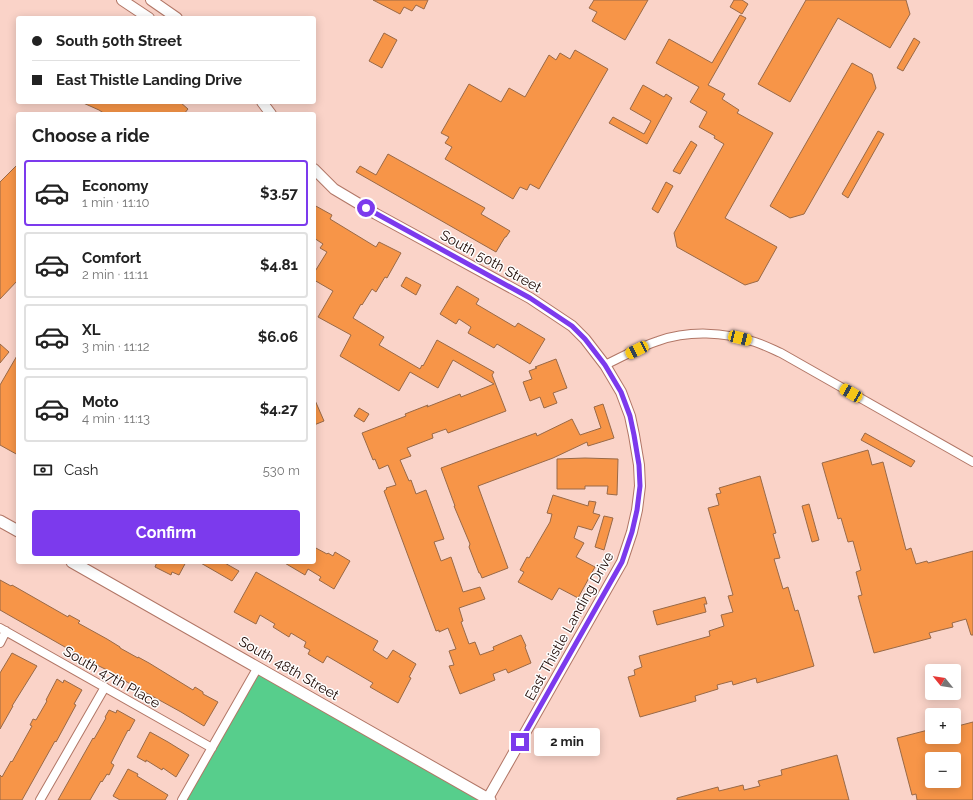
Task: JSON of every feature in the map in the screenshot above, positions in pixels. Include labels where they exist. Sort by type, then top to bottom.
[{"type":"main road","points":[[0,521],[16,530]]},
{"type":"main road","name":"South 48th Street","points":[[76,564],[258,667],[488,800]]},
{"type":"street","points":[[122,0],[146,16]]},
{"type":"street","points":[[151,0],[174,16]]},
{"type":"street","name":"South 50th Street","points":[[316,171],[334,189],[376,214],[530,298],[572,326],[585,339],[605,365]]},
{"type":"street","points":[[605,365],[648,344],[678,336],[717,334],[740,338],[780,353],[973,462]]},
{"type":"street","name":"East Thistle Landing Drive","points":[[488,800],[622,562],[632,532],[640,486],[639,465],[630,416],[621,392],[605,365]]},
{"type":"street","points":[[0,643],[3,629]]},
{"type":"street","name":"South 47th Place","points":[[3,629],[212,748]]},
{"type":"street","points":[[182,800],[258,667]]},
{"type":"street","points":[[40,800],[105,687]]},
{"type":"green space","points":[[258,667],[487,800],[182,800]]},
{"type":"building","points":[[373,0],[428,0],[424,9],[416,5],[412,11],[404,7],[400,14]]},
{"type":"building","points":[[594,0],[648,0],[625,40],[592,21],[597,12],[589,8]]},
{"type":"building","points":[[734,0],[742,0],[748,4],[742,14],[730,7]]},
{"type":"building","points":[[806,0],[906,0],[910,14],[890,48],[838,18],[790,102],[758,84]]},
{"type":"building","points":[[740,15],[746,18],[708,85],[725,94],[722,99],[739,110],[737,113],[773,133],[725,218],[777,247],[758,281],[745,285],[677,247],[674,233],[724,144],[714,138],[715,136],[699,127],[707,112],[690,102],[699,87],[656,63],[669,39],[712,63]]},
{"type":"building","points":[[384,33],[397,40],[382,68],[369,61]]},
{"type":"building","points":[[914,38],[920,42],[903,71],[897,68]]},
{"type":"building","points":[[575,50],[608,69],[539,189],[530,184],[527,190],[520,187],[513,199],[445,159],[452,147],[445,143],[449,137],[441,133],[469,84],[501,102],[509,88],[525,97],[549,55],[556,60],[560,53],[570,59]]},
{"type":"building","points":[[852,63],[872,74],[876,88],[804,214],[790,218],[770,206]]},
{"type":"building","points":[[643,85],[664,97],[666,94],[672,98],[647,144],[609,123],[613,117],[644,134],[651,121],[630,109]]},
{"type":"building","points":[[86,104],[182,104],[188,109],[186,112],[102,112]]},
{"type":"building","points":[[878,131],[884,134],[848,198],[842,194]]},
{"type":"building","points":[[691,141],[697,145],[680,174],[673,171]]},
{"type":"building","points":[[388,154],[485,208],[481,214],[510,231],[496,252],[356,172],[360,166],[376,175]]},
{"type":"building","points":[[16,166],[16,282],[0,299],[0,182]]},
{"type":"building","points":[[666,182],[673,186],[658,213],[652,209]]},
{"type":"building","points":[[316,206],[332,215],[330,219],[376,247],[379,242],[401,253],[387,278],[385,277],[376,292],[372,289],[353,318],[384,337],[379,345],[420,369],[437,340],[494,372],[492,375],[506,411],[448,433],[446,429],[432,434],[433,438],[407,448],[411,456],[400,460],[409,481],[411,480],[416,494],[426,490],[444,539],[434,542],[441,561],[451,557],[463,592],[480,587],[485,599],[459,608],[463,621],[461,622],[469,644],[475,642],[480,655],[494,650],[493,647],[521,635],[531,663],[508,673],[506,669],[493,674],[495,680],[460,694],[449,666],[454,665],[449,651],[456,649],[448,628],[439,632],[439,630],[436,631],[384,491],[387,489],[386,488],[396,485],[388,465],[379,469],[375,459],[373,460],[362,433],[406,416],[405,414],[428,405],[427,407],[460,394],[461,397],[494,384],[453,360],[438,388],[410,372],[399,391],[340,356],[351,335],[318,317],[333,291],[316,281],[316,270],[327,252],[320,248],[323,244],[316,239]]},
{"type":"building","points":[[406,277],[421,285],[416,295],[401,286]]},
{"type":"building","points":[[457,286],[479,299],[476,304],[515,327],[518,323],[545,339],[530,364],[497,344],[494,348],[468,333],[471,327],[459,319],[456,324],[440,314]]},
{"type":"building","points":[[0,344],[9,352],[0,363]]},
{"type":"building","points":[[16,357],[16,454],[0,445],[0,385]]},
{"type":"building","points":[[556,359],[567,388],[553,393],[557,403],[544,408],[540,397],[530,401],[523,382],[532,379],[529,371],[537,368],[535,367]]},
{"type":"building","points":[[316,403],[324,421],[316,424]]},
{"type":"building","points":[[603,404],[614,438],[588,446],[587,442],[553,458],[478,486],[508,568],[482,578],[469,547],[470,544],[454,506],[441,468],[536,433],[537,436],[572,419],[580,435],[601,428],[594,407]]},
{"type":"building","points":[[359,408],[369,414],[364,422],[354,416]]},
{"type":"building","points":[[865,433],[915,461],[911,467],[861,440]]},
{"type":"building","points":[[868,450],[872,465],[883,462],[906,550],[911,548],[916,564],[927,561],[928,563],[973,551],[973,635],[971,635],[966,619],[952,623],[953,627],[929,633],[931,638],[874,653],[858,596],[862,595],[856,572],[861,570],[853,541],[848,542],[841,518],[838,519],[822,463]]},
{"type":"building","points":[[557,459],[618,459],[617,495],[607,494],[608,486],[585,486],[585,489],[557,489]]},
{"type":"building","points":[[760,476],[776,533],[773,534],[780,558],[774,559],[783,589],[788,587],[795,611],[798,610],[814,666],[757,683],[756,678],[733,685],[732,681],[717,685],[718,689],[695,696],[696,701],[640,717],[628,677],[635,675],[634,670],[642,667],[639,656],[710,636],[709,631],[724,626],[721,615],[733,612],[728,596],[733,595],[708,508],[719,505],[716,494],[721,493],[719,488]]},
{"type":"building","points":[[553,495],[588,506],[589,501],[596,502],[593,513],[600,515],[592,530],[578,526],[574,538],[584,543],[576,557],[595,567],[578,598],[559,588],[552,600],[518,582],[524,572],[520,570],[527,557],[529,558],[550,522],[552,514],[547,513]]},
{"type":"building","points":[[809,504],[819,540],[812,542],[802,506]]},
{"type":"building","points":[[604,516],[613,518],[604,550],[595,547]]},
{"type":"building","points":[[316,548],[333,556],[335,552],[350,561],[334,589],[319,580],[321,577],[308,569],[305,575],[286,564],[316,564]]},
{"type":"building","points":[[156,564],[185,564],[179,575],[172,572],[171,575],[155,567]]},
{"type":"building","points":[[202,564],[227,564],[239,571],[232,581]]},
{"type":"building","points":[[256,572],[378,641],[373,650],[387,659],[393,650],[416,664],[409,677],[411,678],[398,703],[370,687],[373,683],[327,656],[323,663],[308,654],[310,650],[304,647],[306,642],[291,633],[289,637],[273,627],[275,624],[260,615],[256,624],[234,612]]},
{"type":"building","points":[[0,580],[11,586],[12,585],[68,617],[69,615],[80,621],[78,623],[120,648],[149,663],[193,690],[195,687],[203,692],[203,694],[218,702],[204,726],[0,610]]},
{"type":"building","points":[[705,597],[707,604],[704,604],[706,612],[657,625],[653,611]]},
{"type":"building","points":[[12,653],[37,666],[12,706],[0,729],[0,673]]},
{"type":"building","points":[[57,679],[63,683],[64,680],[82,690],[74,704],[76,705],[22,800],[0,800],[0,775],[2,777],[11,761],[12,762],[32,726],[30,725],[33,719],[36,720]]},
{"type":"building","points":[[109,710],[116,713],[117,710],[135,720],[129,731],[128,730],[111,763],[114,765],[109,775],[107,774],[102,782],[101,781],[90,800],[58,800],[106,718],[105,717]]},
{"type":"building","points":[[973,722],[973,800],[917,800],[916,794],[912,795],[897,738],[925,731],[925,744],[961,744],[961,725]]},
{"type":"building","points":[[150,732],[189,755],[176,777],[163,768],[162,770],[146,760],[146,762],[137,757]]},
{"type":"building","points":[[837,755],[849,800],[677,800],[677,798],[718,787],[719,791],[743,785],[744,790],[760,786],[758,781],[782,775],[781,770]]},
{"type":"building","points":[[128,769],[138,774],[137,776],[168,795],[165,800],[120,800],[113,796]]},
{"type":"route","points":[[366,208],[530,298],[572,326],[585,339],[605,365],[621,392],[630,416],[639,465],[640,486],[632,532],[622,562],[520,742]]}]
